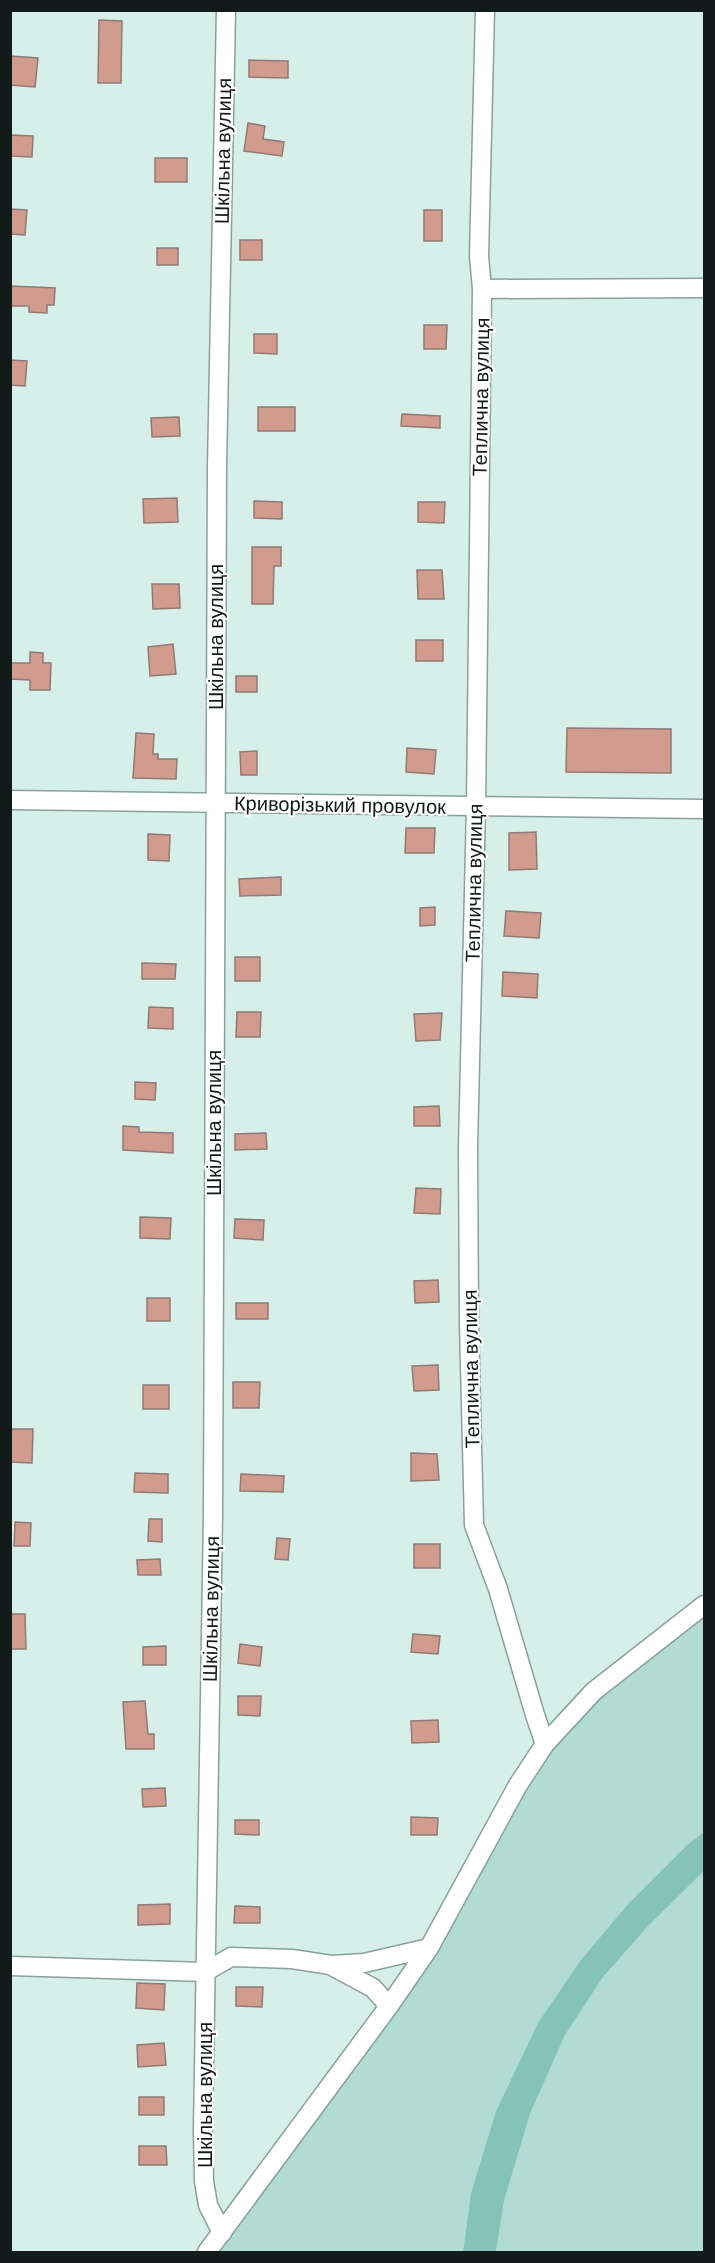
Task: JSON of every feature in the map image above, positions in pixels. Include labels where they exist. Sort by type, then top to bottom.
[{"type":"street","name":"Шкільна вулиця","points":[[222,2233],[208,2205],[204,2181],[205,1972],[213,1514],[217,467],[226,10]]},
{"type":"street","name":"Теплична вулиця","points":[[485,10],[480,226],[482,289],[476,806],[468,1147],[469,1324],[474,1525],[498,1588],[545,1744]]},
{"type":"street","points":[[482,289],[705,288]]},
{"type":"street","name":"Криворізький провулок","points":[[10,800],[705,809]]},
{"type":"street","points":[[207,2253],[429,1948],[518,1785],[545,1744],[594,1691],[705,1605]]},
{"type":"street","points":[[10,1966],[205,1972],[231,1957],[292,1959],[331,1965],[364,1963],[429,1948]]},
{"type":"street","points":[[331,1965],[373,1988],[389,2006]]},
{"type":"shaded area","points":[[704,1605],[704,1832],[687,1845],[628,1904],[580,1961],[538,2023],[496,2111],[471,2193],[463,2252],[207,2252],[389,2006],[545,1744]]},
{"type":"shaded area","points":[[704,1832],[704,1871],[650,1924],[603,1977],[565,2035],[530,2114],[504,2201],[496,2252],[463,2252],[471,2193],[496,2111],[538,2023],[580,1961],[628,1904],[687,1845]]},
{"type":"shaded area","points":[[704,1871],[704,2252],[496,2252],[504,2201],[530,2114],[565,2035],[603,1977],[650,1924]]},
{"type":"building","points":[[99,20],[122,21],[121,83],[98,83]]},
{"type":"building","points":[[10,56],[38,58],[35,87],[10,85]]},
{"type":"building","points":[[249,60],[288,61],[288,78],[249,77]]},
{"type":"building","points":[[248,123],[265,126],[263,139],[284,142],[282,156],[244,151]]},
{"type":"building","points":[[10,135],[33,136],[32,157],[10,156]]},
{"type":"building","points":[[155,158],[187,158],[187,182],[155,182]]},
{"type":"building","points":[[10,209],[27,210],[25,235],[10,234]]},
{"type":"building","points":[[424,210],[442,210],[442,241],[424,241]]},
{"type":"building","points":[[240,240],[262,240],[262,260],[240,260]]},
{"type":"building","points":[[157,248],[178,248],[178,265],[157,265]]},
{"type":"building","points":[[10,286],[55,288],[54,305],[47,305],[47,313],[29,312],[29,306],[10,306]]},
{"type":"building","points":[[424,325],[447,325],[446,349],[424,349]]},
{"type":"building","points":[[254,334],[277,334],[277,354],[254,353]]},
{"type":"building","points":[[10,360],[27,361],[25,386],[10,385]]},
{"type":"building","points":[[258,407],[295,407],[295,431],[258,431]]},
{"type":"building","points":[[402,414],[440,416],[440,428],[401,426]]},
{"type":"building","points":[[179,417],[180,436],[152,437],[151,418]]},
{"type":"building","points":[[177,498],[178,522],[144,523],[143,499]]},
{"type":"building","points":[[254,501],[282,502],[282,519],[254,518]]},
{"type":"building","points":[[418,502],[445,502],[444,523],[418,522]]},
{"type":"building","points":[[252,547],[281,547],[281,566],[274,566],[273,604],[252,604]]},
{"type":"building","points":[[417,570],[442,570],[444,599],[418,599]]},
{"type":"building","points":[[152,584],[179,584],[180,608],[153,609]]},
{"type":"building","points":[[416,640],[443,640],[443,661],[416,661]]},
{"type":"building","points":[[173,644],[176,674],[150,676],[148,647]]},
{"type":"building","points":[[30,652],[43,653],[43,663],[51,663],[50,690],[30,690],[30,680],[10,679],[10,663],[30,663]]},
{"type":"building","points":[[236,676],[257,676],[257,692],[236,692]]},
{"type":"building","points":[[567,728],[671,729],[671,773],[566,772]]},
{"type":"building","points":[[136,733],[154,734],[153,754],[158,754],[158,759],[177,759],[176,779],[133,778]]},
{"type":"building","points":[[407,748],[436,750],[434,774],[406,772]]},
{"type":"building","points":[[257,751],[257,775],[241,775],[240,752]]},
{"type":"building","points":[[406,828],[435,828],[434,853],[405,853]]},
{"type":"building","points":[[536,832],[537,869],[509,870],[509,833]]},
{"type":"building","points":[[148,834],[170,835],[169,861],[148,860]]},
{"type":"building","points":[[281,877],[281,895],[240,896],[239,879]]},
{"type":"building","points":[[435,907],[435,925],[420,926],[420,908]]},
{"type":"building","points":[[506,911],[541,913],[539,938],[504,936]]},
{"type":"building","points":[[235,957],[260,957],[260,981],[235,981]]},
{"type":"building","points":[[142,963],[176,964],[175,979],[142,979]]},
{"type":"building","points":[[503,972],[538,974],[537,998],[502,996]]},
{"type":"building","points":[[149,1007],[173,1008],[173,1029],[148,1028]]},
{"type":"building","points":[[237,1012],[261,1012],[260,1037],[236,1037]]},
{"type":"building","points":[[442,1013],[440,1040],[416,1041],[414,1014]]},
{"type":"building","points":[[135,1082],[156,1083],[155,1100],[135,1099]]},
{"type":"building","points":[[439,1106],[440,1126],[414,1126],[414,1107]]},
{"type":"building","points":[[123,1126],[139,1127],[139,1132],[173,1133],[173,1153],[123,1150]]},
{"type":"building","points":[[266,1133],[267,1149],[235,1150],[235,1134]]},
{"type":"building","points":[[416,1188],[441,1189],[440,1214],[414,1213]]},
{"type":"building","points":[[140,1217],[171,1218],[170,1239],[140,1238]]},
{"type":"building","points":[[235,1219],[264,1220],[263,1240],[234,1238]]},
{"type":"building","points":[[438,1280],[439,1302],[415,1303],[414,1281]]},
{"type":"building","points":[[147,1298],[170,1298],[170,1321],[147,1321]]},
{"type":"building","points":[[236,1303],[268,1303],[268,1319],[236,1319]]},
{"type":"building","points":[[438,1365],[439,1390],[414,1391],[412,1366]]},
{"type":"building","points":[[233,1382],[260,1382],[259,1408],[233,1408]]},
{"type":"building","points":[[143,1385],[169,1385],[169,1409],[143,1409]]},
{"type":"building","points":[[10,1429],[33,1429],[32,1463],[10,1462]]},
{"type":"building","points":[[411,1453],[437,1454],[439,1480],[411,1481]]},
{"type":"building","points":[[135,1473],[168,1474],[168,1493],[134,1492]]},
{"type":"building","points":[[241,1474],[284,1476],[283,1492],[240,1491]]},
{"type":"building","points":[[149,1519],[162,1519],[162,1542],[148,1541]]},
{"type":"building","points":[[15,1522],[31,1523],[30,1546],[14,1546]]},
{"type":"building","points":[[277,1538],[290,1539],[288,1560],[275,1559]]},
{"type":"building","points":[[414,1544],[440,1544],[440,1568],[414,1568]]},
{"type":"building","points":[[160,1559],[161,1575],[138,1575],[137,1560]]},
{"type":"building","points":[[10,1614],[25,1614],[26,1649],[10,1649]]},
{"type":"building","points":[[413,1634],[440,1636],[438,1654],[411,1652]]},
{"type":"building","points":[[240,1644],[262,1647],[260,1666],[238,1663]]},
{"type":"building","points":[[166,1646],[166,1665],[143,1665],[143,1647]]},
{"type":"building","points":[[238,1696],[261,1696],[260,1716],[238,1715]]},
{"type":"building","points":[[145,1701],[148,1734],[154,1734],[154,1749],[126,1749],[123,1702]]},
{"type":"building","points":[[438,1720],[439,1742],[412,1743],[411,1721]]},
{"type":"building","points":[[165,1788],[166,1806],[143,1807],[142,1789]]},
{"type":"building","points":[[411,1817],[438,1818],[437,1835],[411,1835]]},
{"type":"building","points":[[235,1820],[259,1820],[259,1835],[235,1834]]},
{"type":"building","points":[[170,1904],[170,1924],[138,1925],[138,1905]]},
{"type":"building","points":[[235,1906],[260,1907],[260,1923],[234,1923]]},
{"type":"building","points":[[137,1983],[165,1984],[164,2010],[136,2008]]},
{"type":"building","points":[[236,1987],[263,1987],[262,2007],[236,2006]]},
{"type":"building","points":[[164,2043],[166,2065],[138,2067],[137,2045]]},
{"type":"building","points":[[139,2097],[164,2097],[164,2115],[139,2115]]},
{"type":"building","points":[[139,2146],[166,2146],[167,2165],[139,2165]]}]
